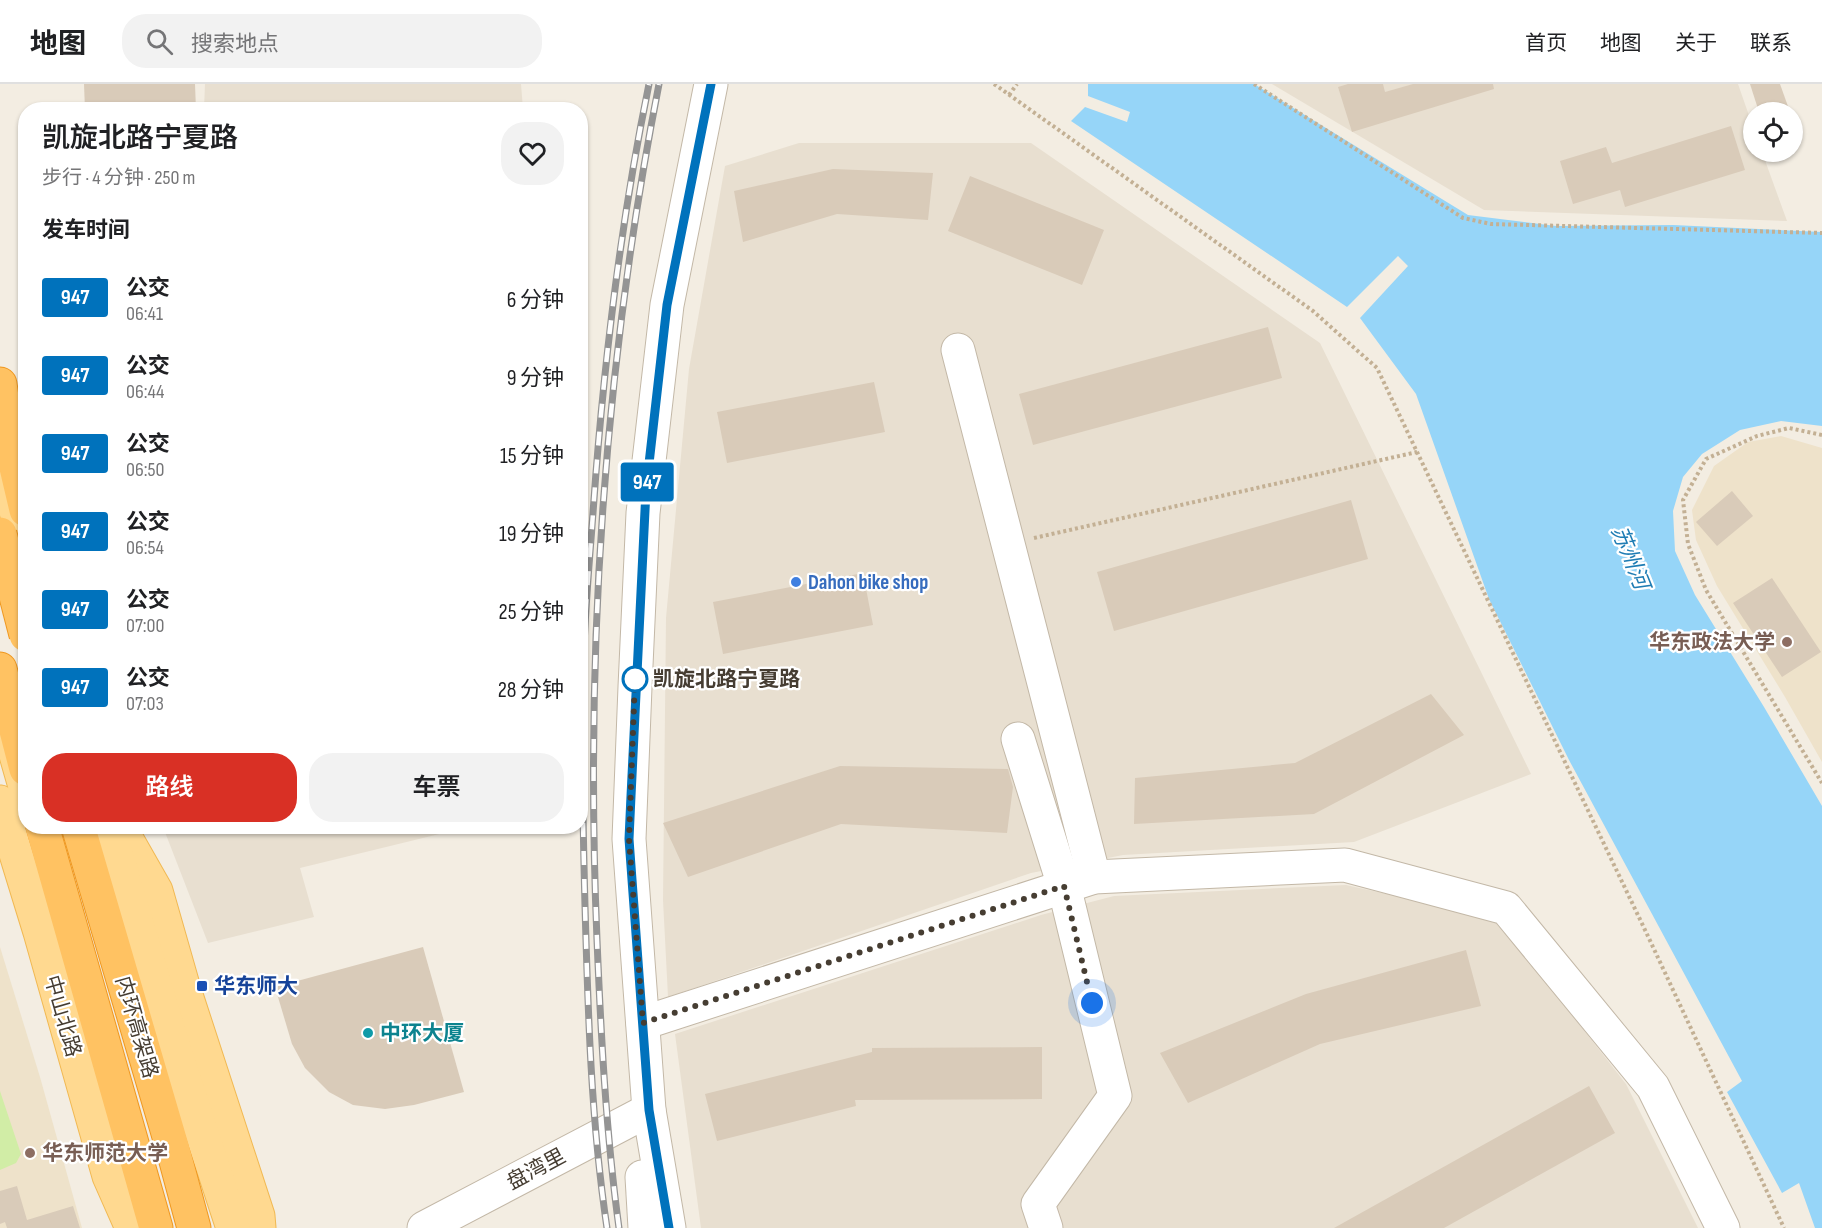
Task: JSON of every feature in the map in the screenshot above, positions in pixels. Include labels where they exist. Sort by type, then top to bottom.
[{"type":"highway","points":[[0,384],[6,425],[18,566]]},
{"type":"highway","points":[[0,669],[18,738]]},
{"type":"highway","name":"内环高架路","points":[[44,834],[156,1228]]},
{"type":"highway","name":"内环高架路","points":[[80,834],[194,1228]]},
{"type":"highway","points":[[99,834],[173,1150]]},
{"type":"main road","points":[[0,439],[14,532]]},
{"type":"main road","points":[[0,699],[18,762]]},
{"type":"main road","name":"中山北路","points":[[0,802],[40,932],[109,1176],[132,1228]]},
{"type":"main road","name":"中山北路","points":[[38,834],[133,1170],[144,1228]]},
{"type":"main road","points":[[110,834],[172,1042],[233,1228]]},
{"type":"main road","points":[[124,834],[156,891],[183,988],[258,1216],[259,1228]]},
{"type":"street","points":[[669,1228],[649,1110],[629,839],[643,513],[667,305],[711,84]]},
{"type":"street","points":[[958,350],[1008,544],[1079,881],[1115,1096],[1038,1203],[1046,1228]]},
{"type":"street","points":[[1018,740],[1079,881]]},
{"type":"street","points":[[643,1023],[1079,881],[1345,865],[1506,908],[1653,1088],[1723,1228]]},
{"type":"street","points":[[645,1228],[642,1180],[649,1110]]},
{"type":"street","name":"盘湾里","points":[[424,1228],[649,1110]]},
{"type":"path","points":[[994,84],[1313,311],[1377,368],[1646,932],[1784,1228]]},
{"type":"path","points":[[1009,95],[1017,84]]},
{"type":"path","points":[[1254,84],[1463,218],[1491,224],[1822,233]]},
{"type":"path","points":[[1822,435],[1790,428],[1757,436],[1717,454],[1707,459],[1683,501],[1688,544],[1706,590],[1822,783]]},
{"type":"path","points":[[1008,544],[1417,452]]},
{"type":"shaded area","points":[[205,84],[521,84],[522,102],[204,102]]},
{"type":"shaded area","points":[[1272,84],[1738,84],[1744,102],[1743,162],[1766,162],[1787,221],[1484,210]]},
{"type":"shaded area","points":[[799,143],[1031,143],[1320,343],[1531,774],[1354,842],[1123,855],[1031,873],[668,997],[663,900],[666,618],[689,369],[725,166]]},
{"type":"shaded area","name":"华东政法大学","points":[[1781,436],[1822,448],[1822,762],[1717,586],[1696,540],[1692,510],[1714,466],[1748,442]]},
{"type":"shaded area","points":[[166,834],[439,834],[300,868],[314,917],[208,943]]},
{"type":"shaded area","points":[[1346,885],[1496,918],[1626,1084],[1698,1228],[701,1228],[675,1034],[1041,915],[1114,896]]},
{"type":"shaded area","name":"华东师范大学","points":[[0,947],[40,1077],[82,1228],[0,1228]]},
{"type":"green space","points":[[0,1091],[21,1154],[16,1163],[0,1170]]},
{"type":"water","name":"苏州河","points":[[1088,84],[1254,84],[1468,215],[1556,226],[1673,225],[1822,232],[1822,426],[1781,421],[1740,430],[1702,454],[1683,477],[1673,511],[1675,551],[1695,595],[1822,806],[1822,1228],[1815,1228],[1799,1183],[1782,1193],[1727,1092],[1742,1081],[1569,760],[1489,599],[1416,394],[1360,318],[1408,266],[1398,256],[1347,307],[1071,121],[1085,107],[1127,122],[1130,112],[1088,96]]},
{"type":"building","points":[[84,84],[195,84],[196,102],[85,102]]},
{"type":"building","points":[[1348,84],[1383,84],[1385,92],[1413,84],[1493,84],[1494,89],[1352,132],[1338,87]]},
{"type":"building","points":[[1750,84],[1780,84],[1786,102],[1756,102]]},
{"type":"building","points":[[1731,126],[1745,170],[1625,207],[1620,190],[1573,204],[1560,161],[1606,147],[1612,163]]},
{"type":"building","points":[[833,169],[933,173],[928,220],[837,214],[743,242],[734,191]]},
{"type":"building","points":[[970,176],[1104,230],[1082,285],[948,231]]},
{"type":"building","points":[[1268,327],[1282,378],[1033,445],[1019,394]]},
{"type":"building","points":[[874,382],[885,432],[727,463],[717,412]]},
{"type":"building","points":[[1732,491],[1753,516],[1717,546],[1696,522]]},
{"type":"building","points":[[1351,500],[1368,559],[1114,631],[1097,572]]},
{"type":"building","points":[[863,573],[873,625],[723,654],[713,602]]},
{"type":"building","points":[[1772,578],[1821,652],[1782,677],[1733,603]]},
{"type":"building","points":[[1431,694],[1464,735],[1314,814],[1134,824],[1135,778],[1295,763]]},
{"type":"building","points":[[840,766],[1008,769],[1013,787],[1007,833],[841,824],[688,877],[663,823]]},
{"type":"building","name":"中环大厦","points":[[423,947],[464,1092],[414,1105],[385,1109],[353,1105],[329,1092],[305,1068],[292,1044],[275,987]]},
{"type":"building","points":[[1466,950],[1481,1006],[1320,1044],[1188,1103],[1160,1053],[1306,994]]},
{"type":"building","points":[[1042,1047],[1042,1099],[855,1100],[856,1106],[717,1141],[705,1094],[872,1052],[872,1048]]},
{"type":"building","points":[[1589,1086],[1615,1133],[1444,1228],[1334,1228]]},
{"type":"building","points":[[17,1186],[27,1220],[73,1206],[80,1228],[7,1228],[5,1222],[0,1224],[0,1191]]},
{"type":"railway","points":[[588,580],[607,351],[629,190],[649,84]]},
{"type":"railway","points":[[619,1228],[605,1084],[597,940],[594,833],[597,618],[603,510],[624,296],[659,84]]},
{"type":"railway","points":[[583,834],[589,1027],[597,1148],[607,1228]]},
{"type":"bus line","name":"947","points":[[669,1228],[649,1110],[629,839],[643,513],[667,305],[711,84]]},
{"type":"place","name":"Dahon bike shop","points":[[796,582]]},
{"type":"place","name":"华东政法大学","points":[[1787,642]]},
{"type":"place","name":"凯旋北路宁夏路","points":[[635,679]]},
{"type":"place","name":"华东师大","points":[[202,986]]},
{"type":"place","name":"中环大厦","points":[[368,1033]]},
{"type":"place","name":"华东师范大学","points":[[30,1153]]},
{"type":"route","points":[[635,679],[629,839],[643,1023],[1064,886],[1092,1003]]}]
